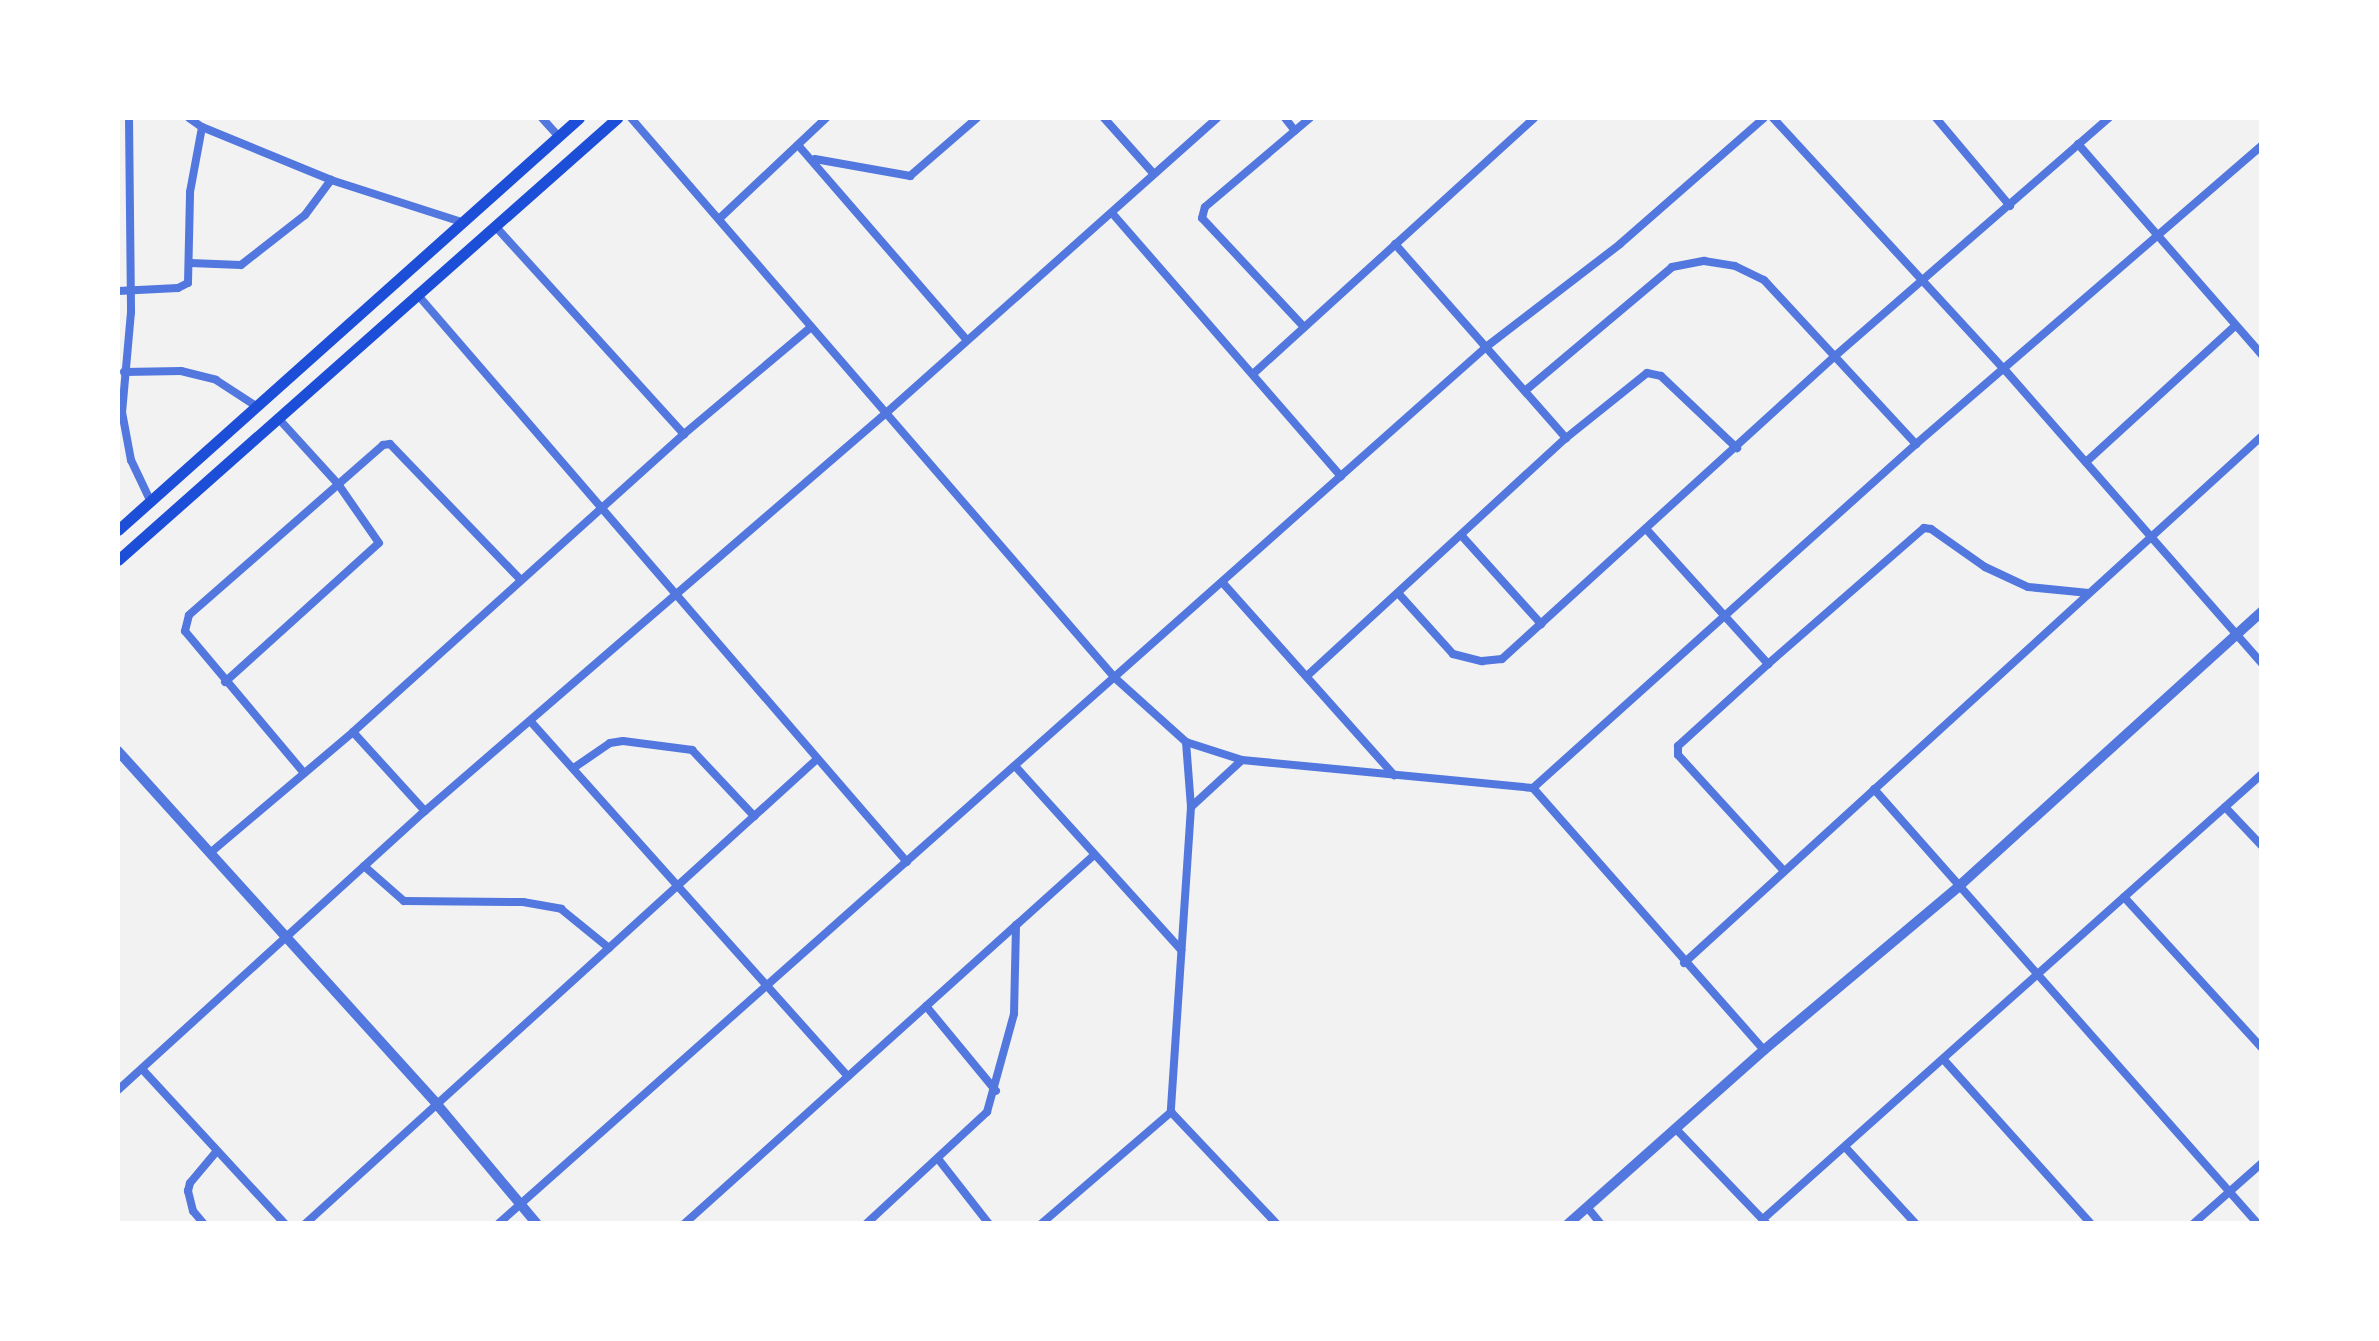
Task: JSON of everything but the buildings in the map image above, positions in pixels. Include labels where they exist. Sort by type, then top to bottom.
[{"type":"main road","points":[[118,530],[124,516],[150,500],[579,118]]},
{"type":"main road","points":[[118,560],[617,118]]},
{"type":"street","points":[[130,118],[131,291],[120,391],[130,460],[150,500]]},
{"type":"street","points":[[189,118],[202,127],[331,180],[462,222]]},
{"type":"street","points":[[542,118],[558,136]]},
{"type":"street","points":[[631,118],[1114,678],[1186,742],[1242,760],[1532,788],[1764,1050]]},
{"type":"street","points":[[720,218],[826,118]]},
{"type":"street","points":[[814,158],[910,176],[978,118]]},
{"type":"street","points":[[1104,118],[1154,173]]},
{"type":"street","points":[[118,1090],[425,811],[532,723],[1217,118]]},
{"type":"street","points":[[1285,118],[1295,131]]},
{"type":"street","points":[[1304,328],[1202,218],[1205,207],[1310,118]]},
{"type":"street","points":[[1253,374],[1534,118]]},
{"type":"street","points":[[498,1224],[1486,347],[1620,244],[1764,118]]},
{"type":"street","points":[[1773,118],[2005,370],[2262,664]]},
{"type":"street","points":[[1936,118],[2010,206]]},
{"type":"street","points":[[1398,593],[1453,654],[1482,661],[1502,659],[1835,356],[2109,118]]},
{"type":"street","points":[[118,291],[184,286],[190,263],[190,192],[202,127]]},
{"type":"street","points":[[2078,144],[2262,356]]},
{"type":"street","points":[[798,145],[814,158],[967,340]]},
{"type":"street","points":[[1532,788],[1916,444],[2262,145]]},
{"type":"street","points":[[190,263],[242,265],[305,215],[331,180]]},
{"type":"street","points":[[1112,213],[1341,476]]},
{"type":"street","points":[[118,220],[129,222]]},
{"type":"street","points":[[496,227],[684,434]]},
{"type":"street","points":[[1395,244],[1566,438]]},
{"type":"street","points":[[1524,391],[1672,267],[1704,261],[1735,266],[1764,280],[1916,444]]},
{"type":"street","points":[[417,294],[907,862]]},
{"type":"street","points":[[2086,462],[2235,326]]},
{"type":"street","points":[[210,852],[354,732],[520,579],[811,327]]},
{"type":"street","points":[[124,372],[181,371],[216,380],[256,406]]},
{"type":"street","points":[[1308,676],[1566,438],[1653,372],[1737,448]]},
{"type":"street","points":[[226,682],[377,548],[378,537],[338,484],[278,418]]},
{"type":"street","points":[[1684,963],[2262,436]]},
{"type":"street","points":[[304,773],[185,631],[189,615],[338,484],[390,444],[520,579]]},
{"type":"street","points":[[1784,871],[1678,755],[1678,746],[1924,528],[1932,529],[1985,567],[2028,586],[2089,593]]},
{"type":"street","points":[[1647,530],[1768,664]]},
{"type":"street","points":[[1461,535],[1541,624]]},
{"type":"street","points":[[1222,582],[1394,775]]},
{"type":"street","points":[[1568,1224],[1764,1050],[1958,887],[2262,610]]},
{"type":"street","points":[[532,723],[848,1076]]},
{"type":"street","points":[[354,732],[425,811]]},
{"type":"street","points":[[575,767],[610,743],[623,741],[692,750],[754,816]]},
{"type":"street","points":[[1041,1224],[1171,1112],[1190,807],[1186,742]]},
{"type":"street","points":[[118,750],[435,1102],[536,1224]]},
{"type":"street","points":[[305,1224],[816,760]]},
{"type":"street","points":[[1190,807],[1242,760]]},
{"type":"street","points":[[1015,766],[1181,950]]},
{"type":"street","points":[[1676,1128],[1765,1221],[2262,774]]},
{"type":"street","points":[[1874,788],[2258,1224]]},
{"type":"street","points":[[2225,807],[2262,846]]},
{"type":"street","points":[[684,1224],[1093,856]]},
{"type":"street","points":[[364,866],[404,901],[523,902],[562,909],[609,948]]},
{"type":"street","points":[[2124,898],[2262,1048]]},
{"type":"street","points":[[866,1224],[987,1112],[996,1091],[1014,1014],[1016,925]]},
{"type":"street","points":[[926,1006],[996,1091]]},
{"type":"street","points":[[1944,1060],[2091,1224]]},
{"type":"street","points":[[142,1069],[284,1224]]},
{"type":"street","points":[[1171,1112],[1277,1224]]},
{"type":"street","points":[[1846,1148],[1916,1224]]},
{"type":"street","points":[[204,1224],[193,1210],[188,1192],[190,1183],[215,1153]]},
{"type":"street","points":[[939,1160],[988,1224]]},
{"type":"street","points":[[2193,1224],[2262,1162]]},
{"type":"street","points":[[1587,1207],[1602,1224]]}]
